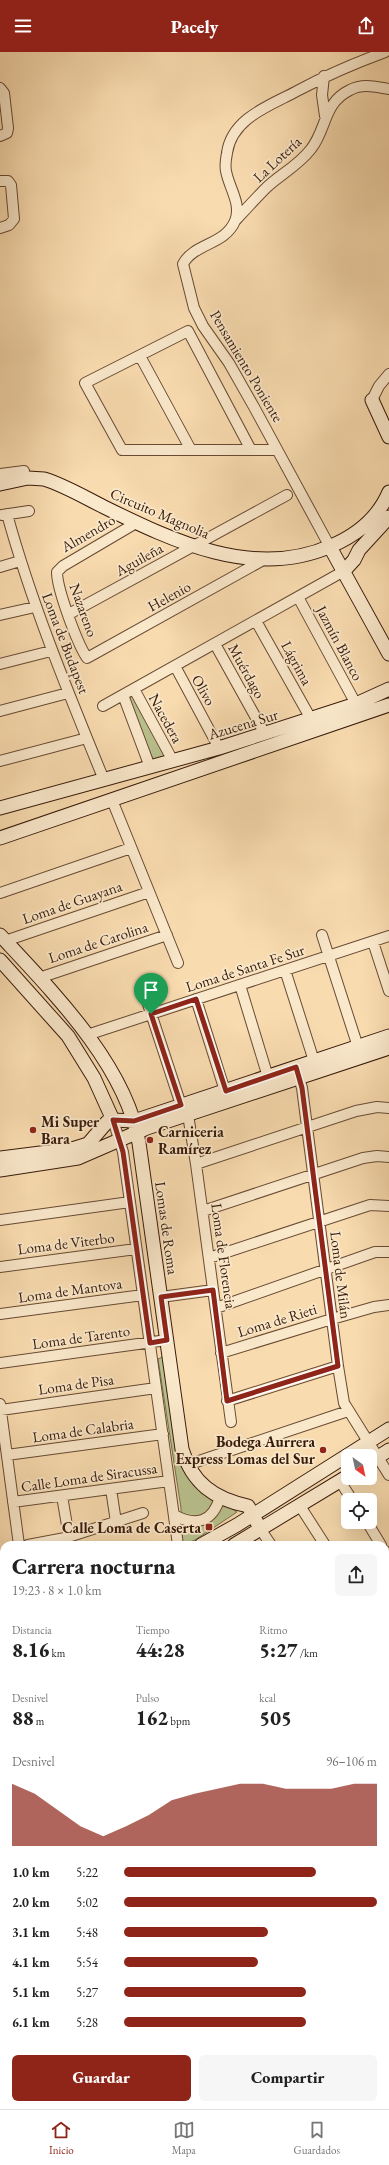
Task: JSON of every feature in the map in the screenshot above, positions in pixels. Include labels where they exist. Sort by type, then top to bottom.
[{"type":"street","points":[[235,220],[237,204],[226,170],[227,152],[233,135],[247,120],[262,108],[324,76],[385,52]]},
{"type":"street","points":[[324,76],[322,95],[325,116]]},
{"type":"street","name":"La Lotería","points":[[235,220],[267,187],[298,163],[311,150],[320,135],[325,116],[333,104],[350,90],[367,85],[389,89]]},
{"type":"street","points":[[0,88],[4,93],[8,128],[7,133],[0,136]]},
{"type":"street","points":[[0,181],[8,181],[11,185],[14,219],[9,225],[0,228]]},
{"type":"street","name":"Pensamiento Poniente","points":[[235,220],[228,232],[218,240],[194,251],[187,257],[183,264],[183,270],[194,308],[203,326],[229,363],[389,654]]},
{"type":"street","points":[[251,450],[188,331],[85,383],[122,450],[251,450],[277,450]]},
{"type":"street","points":[[140,356],[191,450]]},
{"type":"street","points":[[389,374],[379,386],[372,400],[389,437]]},
{"type":"street","points":[[0,474],[26,474]]},
{"type":"street","name":"Circuito Magnolia","points":[[0,484],[26,474],[38,477],[52,481],[136,523],[192,546],[221,554],[265,559],[313,554],[354,535],[365,526],[386,500],[389,492]]},
{"type":"street","name":"Aguileña","points":[[69,614],[287,495]]},
{"type":"street","points":[[3,515],[29,510]]},
{"type":"street","name":"Loma de Budapest","points":[[3,515],[51,651],[104,780]]},
{"type":"street","points":[[103,706],[344,571],[354,560],[359,550],[389,517]]},
{"type":"street","name":"Almendro","points":[[57,572],[62,566],[136,523]]},
{"type":"street","name":"Helenio","points":[[87,658],[265,559]]},
{"type":"street","points":[[0,567],[20,562]]},
{"type":"street","name":"Nazareno","points":[[57,572],[57,578],[69,614],[87,658]]},
{"type":"street","name":"Jazmín Blanco","points":[[298,597],[356,704]]},
{"type":"street","points":[[0,615],[35,606]]},
{"type":"street","name":"Lágrima","points":[[256,620],[311,719]]},
{"type":"street","name":"Muérdago","points":[[215,644],[265,734]]},
{"type":"street","points":[[0,664],[51,651]]},
{"type":"street","name":"Olivo","points":[[175,666],[219,748]]},
{"type":"street","name":"Nacedera","points":[[134,689],[173,761]]},
{"type":"street","name":"Azucena Sur","points":[[0,808],[173,761],[265,734],[356,704],[389,689]]},
{"type":"street","points":[[0,711],[68,693]]},
{"type":"street","points":[[123,695],[150,767]]},
{"type":"street","points":[[0,838],[389,705]]},
{"type":"street","points":[[0,761],[87,738]]},
{"type":"street","points":[[112,800],[178,963]]},
{"type":"street","points":[[0,893],[131,848]]},
{"type":"street","name":"Loma de Guayana","points":[[3,938],[149,892]]},
{"type":"street","name":"Loma de Carolina","points":[[39,978],[167,935]]},
{"type":"street","points":[[322,935],[358,1047]]},
{"type":"street","name":"Loma de Santa Fe Sur","points":[[87,1035],[389,936]]},
{"type":"street","name":"Lomas de Roma","points":[[3,938],[68,1008],[107,1066],[136,1127],[182,1449],[187,1465],[195,1477],[210,1492],[231,1503],[248,1506],[261,1530]]},
{"type":"street","points":[[373,942],[389,991]]},
{"type":"street","points":[[0,960],[68,1036],[94,1078],[113,1120],[119,1140],[130,1202],[177,1541]]},
{"type":"street","points":[[285,970],[314,1061]]},
{"type":"street","points":[[240,985],[268,1076]]},
{"type":"street","name":"Loma de Florencia","points":[[145,995],[184,1110],[196,1164],[231,1422]]},
{"type":"street","points":[[196,999],[226,1091]]},
{"type":"street","points":[[184,1110],[226,1091],[268,1076],[297,1073],[314,1061],[389,1036]]},
{"type":"street","points":[[0,1170],[70,1160],[119,1140],[136,1127],[184,1110],[297,1073],[389,1048]]},
{"type":"street","name":"Loma de Milán","points":[[297,1073],[307,1127],[344,1403],[368,1442],[370,1449]]},
{"type":"street","points":[[196,1164],[368,1108],[389,1108]]},
{"type":"street","points":[[0,1158],[80,1147],[94,1139],[104,1125],[113,1120],[136,1127]]},
{"type":"street","points":[[203,1211],[363,1158],[377,1156],[389,1157]]},
{"type":"street","points":[[0,1220],[130,1202]]},
{"type":"street","points":[[209,1258],[370,1205],[389,1206]]},
{"type":"street","name":"Loma de Viterbo","points":[[0,1267],[136,1249]]},
{"type":"street","points":[[216,1308],[326,1271],[375,1252],[389,1252]]},
{"type":"street","points":[[161,1297],[213,1290]]},
{"type":"street","name":"Loma de Mantova","points":[[0,1314],[143,1295]]},
{"type":"street","name":"Loma de Rieti","points":[[221,1353],[332,1318],[374,1307],[389,1305]]},
{"type":"street","name":"Loma de Tarento","points":[[0,1362],[167,1340]]},
{"type":"street","points":[[227,1401],[338,1366]]},
{"type":"street","name":"Loma de Pisa","points":[[0,1407],[156,1388]]},
{"type":"street","points":[[0,1407],[18,1541]]},
{"type":"street","points":[[187,1465],[348,1411]]},
{"type":"street","points":[[208,1541],[254,1515],[389,1429]]},
{"type":"street","name":"Loma de Calabria","points":[[7,1455],[163,1434]]},
{"type":"street","points":[[377,1458],[389,1450]]},
{"type":"street","name":"Loma de Milán","points":[[377,1463],[389,1475]]},
{"type":"street","points":[[241,1541],[341,1480]]},
{"type":"street","name":"Calle Loma de Siracussa","points":[[13,1502],[169,1481]]},
{"type":"street","points":[[111,1489],[116,1522]]},
{"type":"street","points":[[62,1496],[68,1537]]},
{"type":"street","points":[[174,1515],[185,1522],[198,1522],[210,1516],[217,1507],[220,1497]]},
{"type":"street","points":[[300,1506],[322,1541]]},
{"type":"street","points":[[48,1541],[68,1537],[143,1513]]},
{"type":"street","points":[[371,1529],[378,1541]]},
{"type":"street","points":[[261,1530],[268,1541]]},
{"type":"green space","points":[[133,695],[168,758],[154,762],[128,699]]},
{"type":"green space","points":[[167,1355],[183,1466],[200,1489],[237,1512],[192,1541],[182,1541],[181,1508],[158,1359]]},
{"type":"place","name":"Mi Super Bara","points":[[33,1130]]},
{"type":"place","name":"Carniceria Ramírez","points":[[150,1140]]},
{"type":"place","name":"Bodega Aurrera Express Lomas del Sur","points":[[323,1450]]},
{"type":"place","name":"Calle Loma de Caserta","points":[[209,1527]]},
{"type":"route","points":[[196,999],[226,1091],[296,1067],[302,1088],[338,1366],[227,1401],[213,1290],[161,1297],[167,1340],[150,1343],[123,1152],[113,1120],[134,1121],[181,1105],[151,1014],[196,999]]}]
